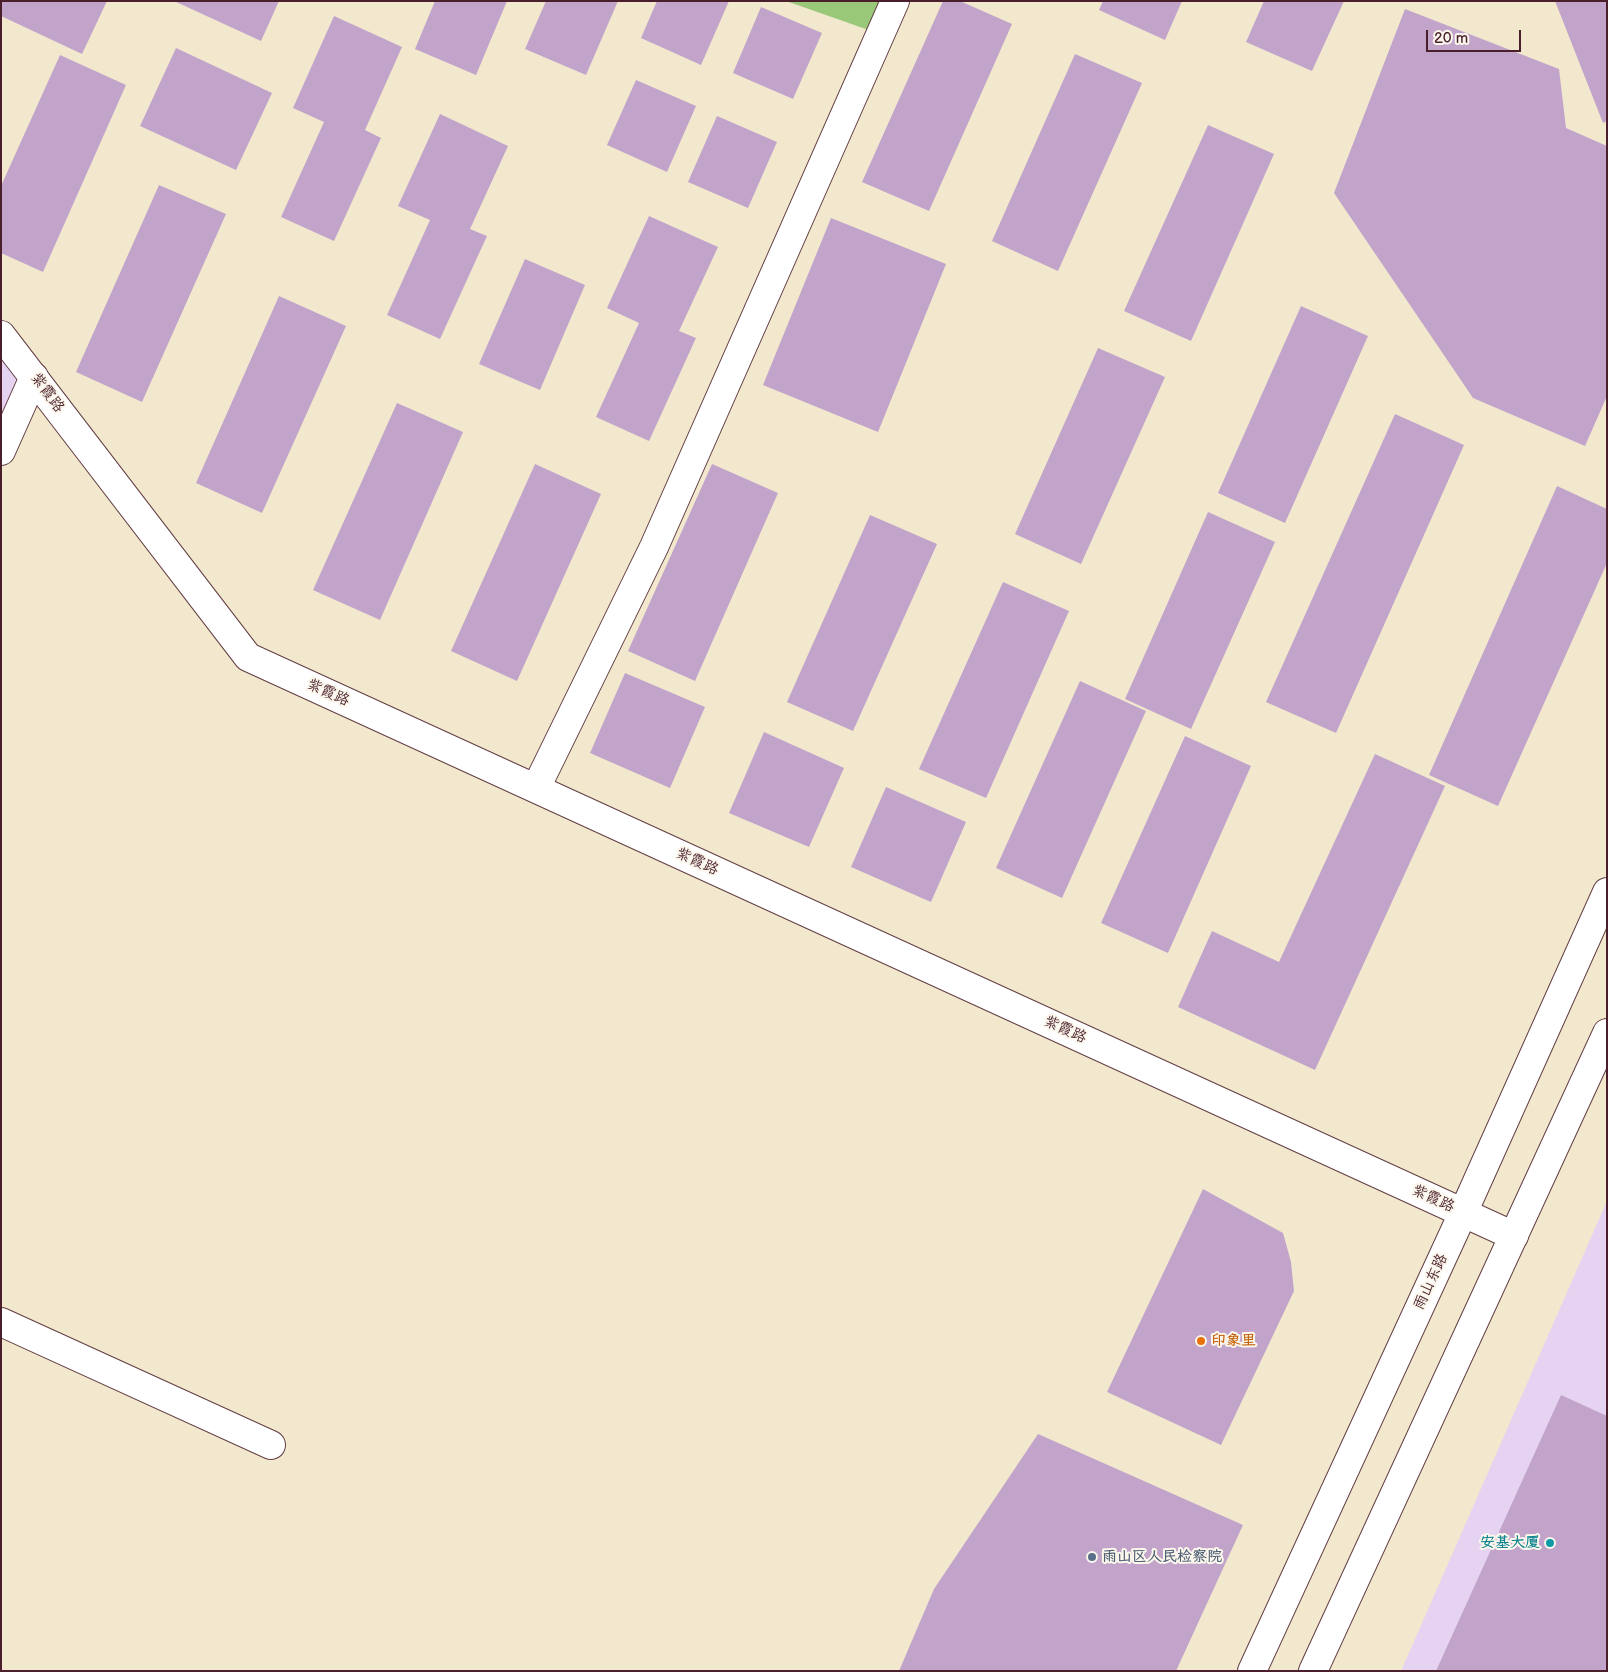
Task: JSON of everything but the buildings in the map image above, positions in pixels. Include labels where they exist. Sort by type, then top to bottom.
[{"type":"street","points":[[536,788],[654,547],[894,1]]},
{"type":"street","name":"紫霞路","points":[[1,335],[248,657],[1514,1236]]},
{"type":"street","points":[[1,451],[34,377]]},
{"type":"street","name":"雨山东路","points":[[1252,1671],[1463,1213],[1607,892]]},
{"type":"street","points":[[1313,1671],[1514,1236],[1604,1049]]},
{"type":"street","points":[[1,1322],[271,1445]]},
{"type":"shaded area","points":[[1,335],[34,377],[1,451]]},
{"type":"shaded area","name":"安基大厦","points":[[1607,1201],[1607,1671],[1401,1671]]},
{"type":"green space","points":[[786,1],[895,1],[880,34]]},
{"type":"place","name":"印象里","points":[[1201,1341]]},
{"type":"place","name":"安基大厦","points":[[1550,1543]]},
{"type":"place","name":"雨山区人民检察院","points":[[1092,1557]]}]
